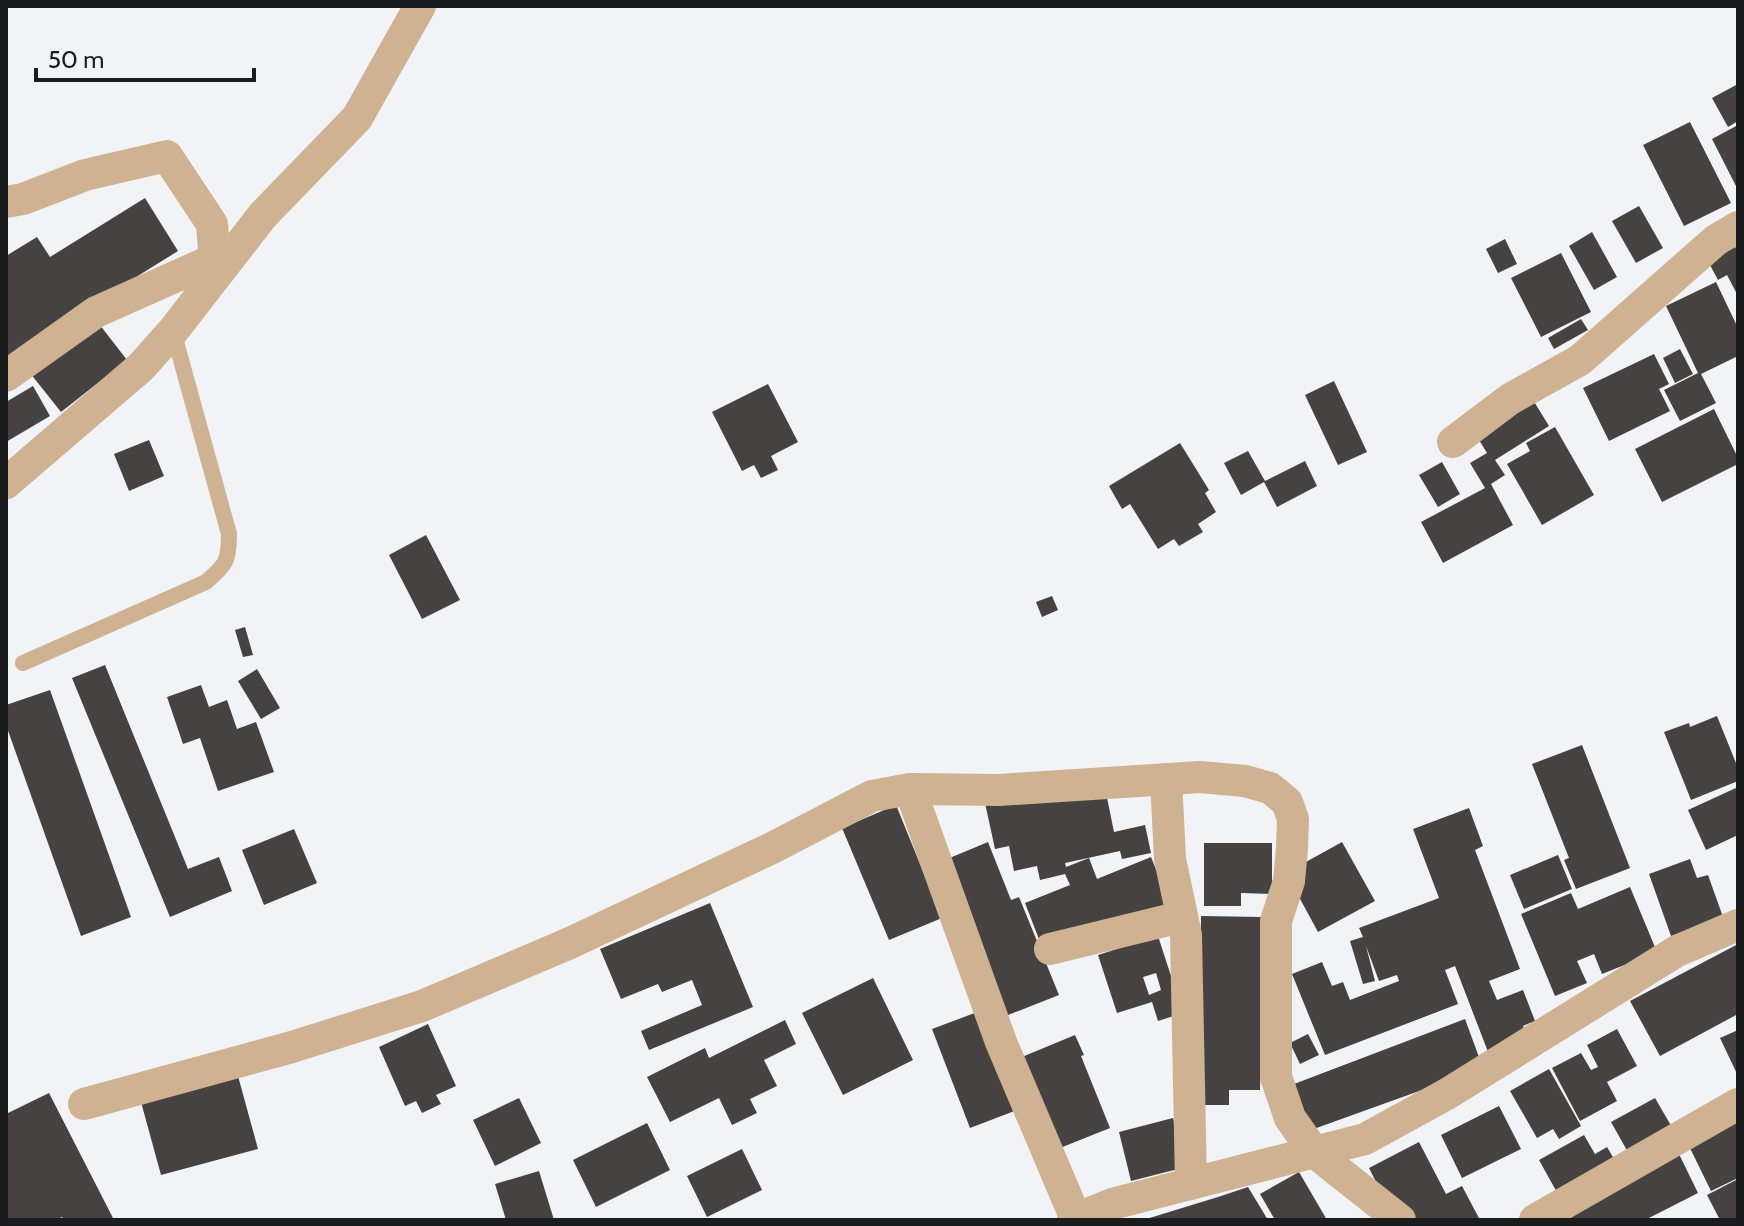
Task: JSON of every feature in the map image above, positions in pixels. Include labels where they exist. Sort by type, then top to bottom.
[{"type":"street","points":[[6,483],[141,367],[173,331],[222,261],[357,118],[420,6]]},
{"type":"street","points":[[6,202],[23,199],[85,175],[167,156],[212,224],[222,261]]},
{"type":"street","points":[[1453,442],[1510,399],[1580,360],[1716,240],[1738,227]]},
{"type":"street","points":[[6,376],[96,312],[222,261]]},
{"type":"street","points":[[84,1104],[292,1047],[422,1006],[570,943],[772,848],[872,796],[910,789],[999,790],[1200,777],[1245,781],[1270,788],[1287,802],[1293,819],[1292,848],[1289,881],[1276,921],[1276,1077],[1290,1118],[1314,1152],[1400,1220]]},
{"type":"street","points":[[1166,779],[1170,859],[1186,935],[1191,1184]]},
{"type":"street","points":[[910,789],[1001,1042],[1075,1219],[1112,1204],[1365,1139],[1447,1094],[1677,951],[1738,925]]},
{"type":"street","points":[[1050,949],[1181,917]]},
{"type":"street","points":[[1535,1220],[1738,1104]]},
{"type":"lane","points":[[23,663],[206,582],[224,567],[229,555],[229,534],[173,331]]},
{"type":"building","points":[[1738,84],[1738,121],[1728,127],[1712,98]]},
{"type":"building","points":[[1690,122],[1731,203],[1684,226],[1643,145]]},
{"type":"building","points":[[1738,125],[1738,190],[1712,139]]},
{"type":"building","points":[[145,198],[178,251],[12,354],[6,372],[6,256],[37,237],[50,257]]},
{"type":"building","points":[[1639,206],[1663,248],[1636,263],[1612,221]]},
{"type":"building","points":[[1592,232],[1617,277],[1594,290],[1569,246]]},
{"type":"building","points":[[1729,236],[1738,252],[1738,296],[1727,275],[1718,280],[1702,250]]},
{"type":"building","points":[[1505,239],[1517,264],[1498,273],[1486,249]]},
{"type":"building","points":[[1561,253],[1591,312],[1541,337],[1511,278]]},
{"type":"building","points":[[1716,282],[1738,328],[1738,356],[1701,374],[1716,403],[1680,421],[1664,390],[1698,373],[1666,306]]},
{"type":"building","points":[[1581,319],[1588,330],[1554,349],[1548,338]]},
{"type":"building","points":[[96,320],[127,360],[61,412],[30,373]]},
{"type":"building","points":[[1680,349],[1693,374],[1675,383],[1663,358]]},
{"type":"building","points":[[1654,354],[1669,384],[1659,389],[1670,411],[1609,441],[1583,388]]},
{"type":"building","points":[[1334,381],[1367,452],[1338,465],[1305,395]]},
{"type":"building","points":[[768,384],[798,442],[771,456],[778,470],[761,478],[754,465],[742,471],[712,412]]},
{"type":"building","points":[[33,386],[50,416],[6,442],[6,402]]},
{"type":"building","points":[[1533,400],[1549,426],[1495,460],[1505,475],[1491,484],[1513,525],[1443,563],[1421,522],[1485,488],[1470,463],[1487,453],[1476,435]]},
{"type":"building","points":[[1714,409],[1738,464],[1662,502],[1635,449]]},
{"type":"building","points":[[1555,427],[1594,495],[1542,525],[1507,464],[1530,451],[1526,443]]},
{"type":"building","points":[[149,440],[164,476],[129,491],[114,454]]},
{"type":"building","points":[[1180,443],[1209,490],[1205,493],[1216,512],[1198,524],[1203,532],[1179,546],[1174,539],[1158,549],[1130,504],[1122,509],[1109,486]]},
{"type":"building","points":[[1248,451],[1265,481],[1305,461],[1317,486],[1277,507],[1264,482],[1241,495],[1224,463]]},
{"type":"building","points":[[1442,462],[1460,494],[1438,507],[1419,475]]},
{"type":"building","points":[[426,535],[460,600],[422,619],[389,555]]},
{"type":"building","points":[[1052,596],[1058,610],[1042,617],[1036,602]]},
{"type":"building","points":[[245,627],[253,655],[243,657],[235,630]]},
{"type":"building","points":[[105,665],[188,869],[219,857],[232,891],[170,917],[72,678]]},
{"type":"building","points":[[257,669],[280,708],[261,719],[238,681]]},
{"type":"building","points":[[201,685],[209,707],[227,700],[237,729],[256,722],[274,772],[218,791],[200,738],[183,744],[167,697]]},
{"type":"building","points":[[50,690],[131,917],[81,936],[6,725],[6,705]]},
{"type":"building","points":[[1717,716],[1738,768],[1738,781],[1691,800],[1664,732],[1689,723],[1690,727]]},
{"type":"building","points":[[1582,745],[1630,868],[1576,889],[1564,860],[1569,858],[1532,764]]},
{"type":"building","points":[[1103,778],[1114,832],[1145,825],[1151,853],[1122,859],[1120,851],[1065,863],[1066,867],[1089,858],[1097,879],[1151,857],[1170,904],[1042,947],[1025,903],[1070,885],[1065,874],[1040,880],[1037,866],[1014,871],[1009,846],[995,849],[985,803]]},
{"type":"building","points":[[1738,787],[1738,835],[1706,850],[1688,810]]},
{"type":"building","points":[[896,805],[942,918],[889,940],[842,828]]},
{"type":"building","points":[[1469,808],[1483,846],[1475,850],[1520,969],[1489,981],[1497,1000],[1523,990],[1535,1021],[1523,1026],[1529,1042],[1490,1057],[1455,966],[1445,970],[1458,1004],[1325,1055],[1292,974],[1322,962],[1332,986],[1343,982],[1350,1000],[1399,981],[1397,975],[1379,981],[1366,946],[1375,981],[1363,984],[1350,941],[1363,937],[1359,928],[1439,898],[1413,829]]},
{"type":"building","points":[[294,829],[317,883],[264,905],[242,850]]},
{"type":"building","points":[[988,842],[1011,900],[1019,897],[1059,995],[1003,1017],[940,862]]},
{"type":"building","points":[[1342,842],[1375,901],[1318,932],[1286,873]]},
{"type":"building","points":[[1204,843],[1272,843],[1272,894],[1241,893],[1241,906],[1204,906]]},
{"type":"building","points":[[1558,855],[1572,889],[1524,909],[1510,875]]},
{"type":"building","points":[[1690,859],[1697,878],[1708,875],[1723,917],[1671,936],[1649,874]]},
{"type":"building","points":[[1630,887],[1657,952],[1602,974],[1594,954],[1577,961],[1587,983],[1555,996],[1521,914],[1571,893],[1578,909]]},
{"type":"building","points":[[710,903],[753,1007],[649,1050],[641,1031],[702,1005],[692,980],[662,992],[658,984],[621,999],[600,949]]},
{"type":"building","points":[[1201,916],[1262,917],[1260,1090],[1229,1090],[1229,1105],[1199,1105]]},
{"type":"building","points":[[1158,936],[1183,1013],[1158,1021],[1152,1002],[1117,1013],[1098,955]],"holes":[[[1156,973],[1161,990],[1149,995],[1143,977]]]},
{"type":"building","points":[[1738,944],[1738,1014],[1660,1056],[1630,1001]]},
{"type":"building","points":[[873,978],[913,1060],[843,1095],[802,1013]]},
{"type":"building","points":[[980,1011],[1017,1110],[970,1128],[932,1029]]},
{"type":"building","points":[[1465,1019],[1483,1068],[1311,1130],[1294,1084]]},
{"type":"building","points":[[785,1020],[796,1044],[764,1060],[777,1086],[750,1099],[757,1113],[732,1125],[719,1098],[670,1122],[647,1077],[705,1048],[709,1058]]},
{"type":"building","points":[[428,1024],[456,1086],[436,1095],[441,1104],[422,1113],[416,1101],[405,1106],[379,1047]]},
{"type":"building","points":[[1617,1029],[1637,1066],[1607,1082],[1617,1101],[1580,1121],[1552,1068],[1581,1053],[1591,1070],[1598,1067],[1587,1045]]},
{"type":"building","points":[[1738,1030],[1738,1076],[1720,1038]]},
{"type":"building","points":[[1308,1034],[1319,1055],[1300,1064],[1290,1043]]},
{"type":"building","points":[[1075,1035],[1110,1128],[1055,1150],[1017,1059]]},
{"type":"building","points":[[1549,1069],[1581,1126],[1559,1139],[1553,1129],[1537,1138],[1510,1091]]},
{"type":"building","points":[[238,1076],[258,1149],[161,1175],[141,1102]]},
{"type":"building","points":[[49,1093],[113,1218],[109,1220],[63,1220],[62,1217],[56,1220],[6,1220],[6,1114]]},
{"type":"building","points":[[519,1098],[541,1143],[495,1166],[473,1120]]},
{"type":"building","points":[[1655,1098],[1673,1129],[1629,1154],[1611,1122]]},
{"type":"building","points":[[1499,1106],[1521,1149],[1462,1178],[1441,1135]]},
{"type":"building","points":[[1173,1118],[1186,1167],[1131,1181],[1119,1132]]},
{"type":"building","points":[[1738,1122],[1738,1178],[1711,1191],[1689,1146]]},
{"type":"building","points":[[647,1123],[670,1170],[596,1207],[573,1160]]},
{"type":"building","points":[[1584,1135],[1595,1154],[1607,1147],[1617,1164],[1559,1196],[1539,1160]]},
{"type":"building","points":[[1419,1142],[1446,1194],[1462,1186],[1480,1220],[1395,1220],[1369,1168]]},
{"type":"building","points":[[742,1149],[762,1190],[707,1217],[687,1176]]},
{"type":"building","points":[[1678,1152],[1698,1193],[1645,1220],[1557,1220]]},
{"type":"building","points":[[539,1171],[554,1220],[506,1220],[495,1184]]},
{"type":"building","points":[[1299,1172],[1327,1220],[1275,1220],[1260,1194]]},
{"type":"building","points":[[1738,1179],[1738,1220],[1720,1220],[1707,1195]]},
{"type":"building","points":[[1248,1187],[1268,1220],[1143,1220],[1218,1197]]}]
